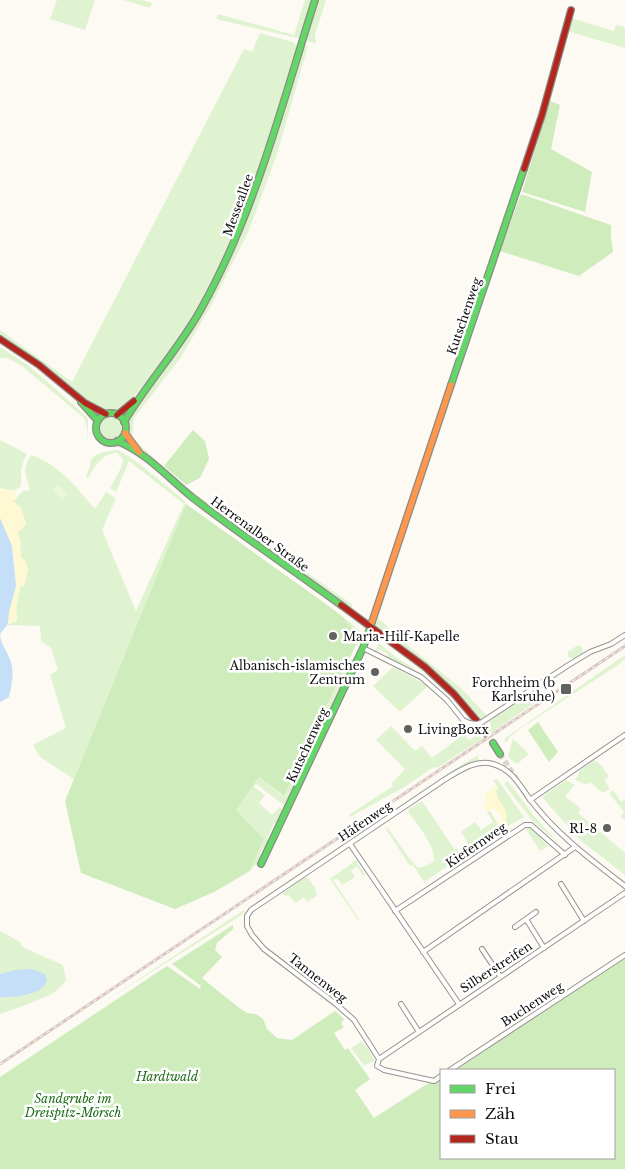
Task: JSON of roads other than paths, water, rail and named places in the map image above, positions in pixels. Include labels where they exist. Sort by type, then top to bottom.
[{"type":"street","name":"Messeallee","points":[[124,422],[139,397],[183,338],[201,310],[237,238],[265,159],[314,0]]},
{"type":"street","name":"Kutschenweg","points":[[261,864],[369,634],[385,581],[539,123],[571,10]]},
{"type":"street","points":[[0,339],[30,358],[78,398],[98,411],[117,415],[124,422],[125,433],[117,441],[107,442],[100,439],[96,428],[98,421],[106,414]]},
{"type":"street","name":"Messeallee","points":[[117,415],[139,397]]},
{"type":"street","points":[[78,398],[98,421]]},
{"type":"street","name":"Herrenalber Straße","points":[[125,433],[140,454]]},
{"type":"street","name":"Herrenalber Straße","points":[[117,441],[140,454],[192,497],[371,627],[440,680],[480,723],[488,735]]},
{"type":"street","points":[[363,648],[421,677],[432,685],[463,720],[477,724],[590,652],[611,644],[625,635]]},
{"type":"street","points":[[625,735],[530,800],[573,849],[625,886]]},
{"type":"street","points":[[493,743],[500,754]]},
{"type":"street","name":"Häfenweg","points":[[247,916],[251,910],[423,794],[469,766],[491,763],[502,767],[510,773],[530,800]]},
{"type":"street","name":"Kiefernweg","points":[[395,911],[526,825],[532,824],[564,856]]},
{"type":"street","points":[[350,844],[459,1004]]},
{"type":"street","points":[[423,952],[573,849]]},
{"type":"street","points":[[561,884],[584,921]]},
{"type":"street","name":"Silberstreifen","points":[[379,1059],[625,893]]},
{"type":"street","points":[[515,927],[536,912]]},
{"type":"street","name":"Tannenweg","points":[[247,916],[246,926],[264,949],[354,1020],[379,1059],[377,1066],[384,1070],[434,1081],[440,1077]]},
{"type":"street","points":[[526,919],[544,948]]},
{"type":"street","points":[[482,949],[500,976]]},
{"type":"street","name":"Buchenweg","points":[[452,1069],[625,955]]},
{"type":"street","points":[[401,1004],[420,1032]]},
{"type":"water","points":[[0,518],[12,546],[16,586],[8,624],[0,634]]},
{"type":"water","points":[[0,634],[2,643],[11,661],[12,682],[9,697],[0,702]]},
{"type":"water","points":[[32,969],[45,974],[47,981],[42,988],[28,994],[0,997],[0,974],[15,970]]},
{"type":"tunnel","points":[[500,754],[517,780]]},
{"type":"railway","points":[[0,1064],[625,646]]},
{"type":"place","name":"Maria-Hilf-Kapelle","points":[[333,636]]},
{"type":"place","name":"Albanisch-islamisches Zentrum","points":[[375,672]]},
{"type":"place","name":"Forchheim (b Karlsruhe)","points":[[566,689]]},
{"type":"place","name":"LivingBoxx","points":[[408,729]]},
{"type":"place","name":"R1-8","points":[[607,828]]},
{"type":"park label","name":"Hardtwald","points":[[167,1076]]},
{"type":"park label","name":"Sandgrube im Dreispitz-Mörsch","points":[[73,1105]]}]
